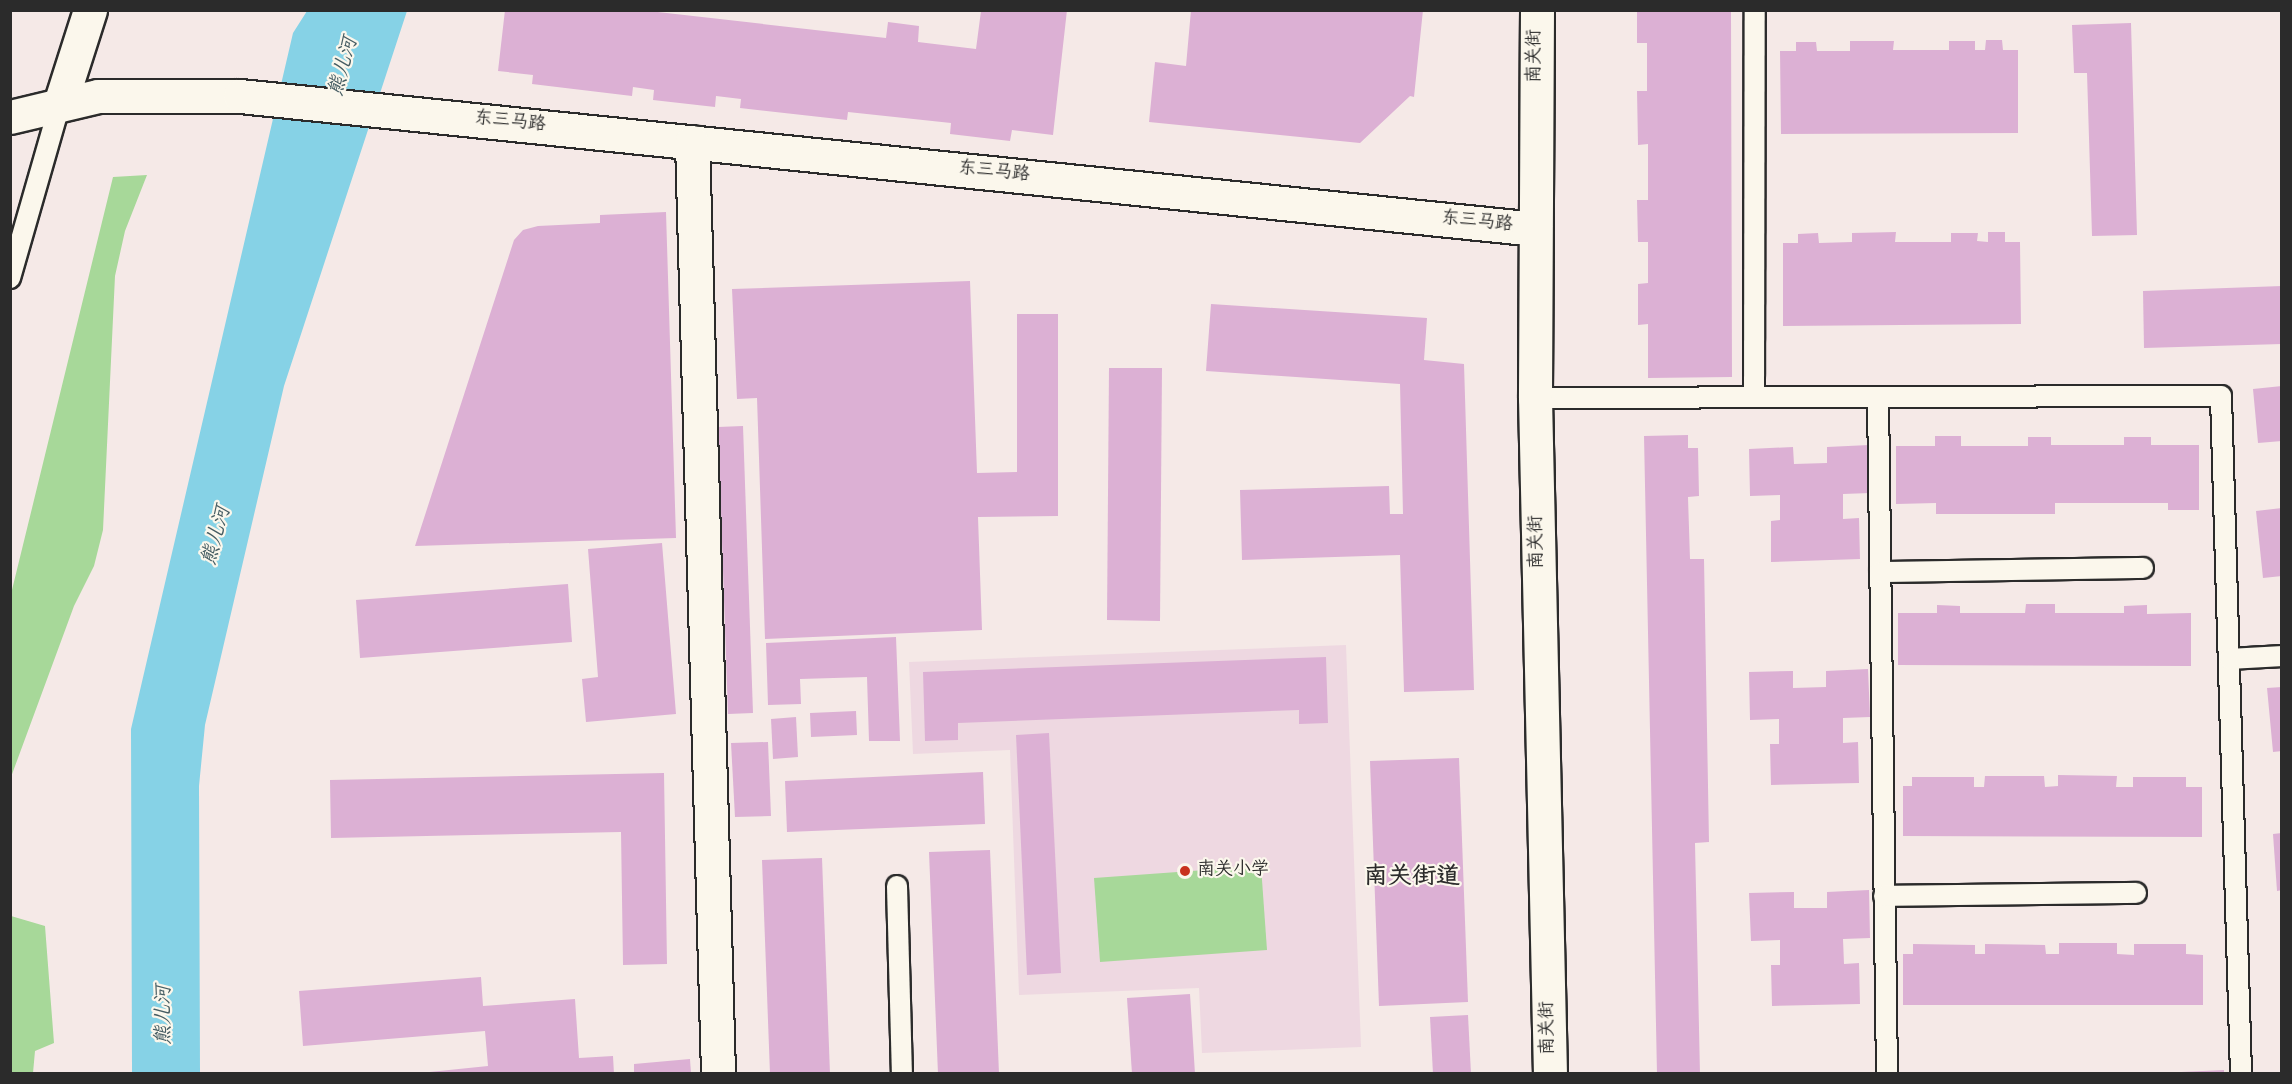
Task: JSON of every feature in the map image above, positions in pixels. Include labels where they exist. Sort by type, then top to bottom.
[{"type":"street","points":[[10,117],[60,104],[90,10]]},
{"type":"street","name":"南关街","points":[[1537,10],[1535,398],[1550,1074]]},
{"type":"street","name":"东三马路","points":[[60,104],[98,96],[240,96],[1535,229]]},
{"type":"street","points":[[692,142],[718,1074]]},
{"type":"lane","points":[[1754,397],[1755,10]]},
{"type":"lane","points":[[10,278],[60,104]]},
{"type":"lane","points":[[1535,398],[2222,396],[2241,1074]]},
{"type":"lane","points":[[1878,397],[1887,1074]]},
{"type":"lane","points":[[1880,572],[2143,568]]},
{"type":"lane","points":[[2230,659],[2282,656]]},
{"type":"lane","points":[[897,886],[902,1074]]},
{"type":"lane","points":[[1884,896],[2136,893]]},
{"type":"shaded area","name":"南关小学","points":[[1346,645],[1361,1047],[1202,1053],[1199,988],[1019,995],[1010,750],[913,754],[909,662]]},
{"type":"green space","points":[[147,175],[125,231],[115,276],[103,530],[94,566],[74,606],[11,777],[11,594],[113,177]]},
{"type":"green space","points":[[1261,866],[1267,950],[1100,962],[1094,878]]},
{"type":"green space","points":[[11,916],[45,926],[54,1043],[35,1051],[33,1073],[11,1073]]},
{"type":"water","name":"熊儿河","points":[[307,11],[407,11],[284,386],[205,725],[199,786],[200,1073],[132,1074],[131,729],[293,33]]},
{"type":"building","points":[[505,10],[640,10],[886,38],[888,22],[919,26],[918,42],[976,49],[981,11],[1067,10],[1053,135],[1012,130],[1010,141],[950,134],[951,123],[848,112],[847,120],[740,108],[741,99],[716,96],[715,107],[653,100],[654,90],[633,87],[632,96],[532,84],[533,75],[498,71]]},
{"type":"building","points":[[1191,10],[1423,10],[1414,97],[1410,96],[1360,143],[1149,122],[1155,62],[1186,66]]},
{"type":"building","points":[[1637,10],[1731,10],[1732,377],[1648,378],[1648,324],[1638,325],[1638,284],[1648,283],[1648,242],[1638,242],[1637,200],[1648,200],[1648,144],[1638,145],[1637,91],[1647,91],[1647,43],[1637,43]]},
{"type":"building","points":[[2131,23],[2137,235],[2092,236],[2087,73],[2074,73],[2072,25]]},
{"type":"building","points":[[1986,40],[2002,40],[2003,50],[2018,50],[2018,133],[1781,134],[1780,51],[1796,51],[1796,42],[1816,42],[1817,51],[1850,51],[1850,41],[1894,41],[1893,50],[1949,50],[1949,41],[1975,41],[1975,50],[1985,50]]},
{"type":"building","points":[[666,212],[676,538],[415,546],[514,240],[523,230],[538,226],[600,223],[600,215]]},
{"type":"building","points":[[1896,232],[1895,242],[1951,242],[1951,233],[1978,233],[1977,241],[1988,242],[1988,232],[2005,232],[2005,242],[2020,242],[2021,324],[1783,326],[1783,243],[1798,243],[1798,234],[1818,233],[1819,243],[1852,242],[1852,233]]},
{"type":"building","points":[[970,281],[977,473],[1017,472],[1017,314],[1058,314],[1058,516],[978,517],[982,630],[765,639],[757,398],[737,399],[732,289]]},
{"type":"building","points":[[2282,286],[2282,344],[2144,348],[2143,291]]},
{"type":"building","points":[[1211,304],[1427,318],[1424,360],[1464,364],[1474,690],[1404,692],[1400,555],[1242,560],[1240,490],[1389,486],[1390,514],[1403,514],[1400,384],[1206,371]]},
{"type":"building","points":[[1109,368],[1162,368],[1160,621],[1107,620]]},
{"type":"building","points":[[2282,386],[2282,441],[2258,443],[2253,389]]},
{"type":"building","points":[[743,426],[753,713],[728,714],[718,427]]},
{"type":"building","points":[[1688,435],[1688,448],[1698,448],[1699,496],[1688,497],[1690,559],[1704,559],[1709,842],[1695,843],[1700,1074],[1657,1074],[1644,436]]},
{"type":"building","points":[[1935,436],[1961,436],[1961,446],[2028,446],[2028,437],[2051,437],[2051,445],[2124,445],[2124,437],[2151,437],[2151,445],[2199,445],[2199,510],[2168,510],[2168,503],[2055,503],[2055,514],[1936,514],[1936,503],[1896,504],[1896,446],[1935,446]]},
{"type":"building","points":[[1869,445],[1870,493],[1843,494],[1843,519],[1859,518],[1860,559],[1771,562],[1771,521],[1780,520],[1780,495],[1750,496],[1749,449],[1793,447],[1794,464],[1827,463],[1827,447]]},
{"type":"building","points":[[2282,508],[2282,576],[2263,578],[2256,511]]},
{"type":"building","points":[[662,543],[676,714],[586,722],[582,679],[598,677],[588,549]]},
{"type":"building","points":[[568,584],[572,642],[360,658],[356,600]]},
{"type":"building","points":[[2026,604],[2055,604],[2055,613],[2124,613],[2124,606],[2147,605],[2147,614],[2191,613],[2191,666],[1898,665],[1898,613],[1937,613],[1937,605],[1960,606],[1960,613],[2025,613]]},
{"type":"building","points":[[896,637],[900,741],[869,741],[867,677],[800,679],[801,704],[768,705],[766,643]]},
{"type":"building","points":[[1326,657],[1328,723],[1299,724],[1299,710],[958,723],[958,740],[925,741],[923,672]]},
{"type":"building","points":[[1868,669],[1870,717],[1843,718],[1843,743],[1858,742],[1859,783],[1771,785],[1770,744],[1779,744],[1779,719],[1750,720],[1749,672],[1793,671],[1793,688],[1826,687],[1826,671]]},
{"type":"building","points":[[2282,687],[2282,751],[2273,752],[2267,688]]},
{"type":"building","points":[[856,711],[857,735],[811,737],[810,713]]},
{"type":"building","points":[[796,717],[798,757],[773,759],[771,719]]},
{"type":"building","points":[[1049,733],[1061,973],[1027,975],[1016,735]]},
{"type":"building","points":[[768,742],[771,816],[735,817],[731,743]]},
{"type":"building","points":[[1459,758],[1468,1002],[1379,1006],[1370,761]]},
{"type":"building","points":[[983,772],[985,824],[787,832],[785,781]]},
{"type":"building","points":[[664,773],[667,964],[623,965],[621,832],[331,838],[330,780]]},
{"type":"building","points":[[2058,775],[2117,776],[2116,787],[2133,787],[2133,777],[2186,777],[2186,787],[2202,787],[2202,837],[1903,836],[1903,786],[1912,786],[1912,777],[1974,777],[1974,787],[1984,787],[1985,776],[2044,776],[2045,787],[2058,786]]},
{"type":"building","points":[[2282,833],[2282,890],[2277,891],[2273,834]]},
{"type":"building","points":[[990,850],[999,1074],[938,1074],[929,852]]},
{"type":"building","points":[[822,858],[830,1074],[770,1074],[762,860]]},
{"type":"building","points":[[1869,890],[1870,938],[1843,939],[1844,964],[1859,963],[1860,1004],[1772,1006],[1771,965],[1780,965],[1780,940],[1751,941],[1749,893],[1794,892],[1794,908],[1827,908],[1827,892]]},
{"type":"building","points":[[2059,943],[2117,943],[2117,954],[2134,955],[2134,944],[2186,944],[2186,954],[2203,955],[2203,1005],[1903,1005],[1903,954],[1913,954],[1913,944],[1975,945],[1975,954],[1985,954],[1985,944],[2045,945],[2046,954],[2059,954]]},
{"type":"building","points":[[481,977],[483,1006],[575,999],[579,1058],[613,1056],[614,1074],[410,1074],[488,1066],[485,1031],[303,1046],[299,991]]},
{"type":"building","points":[[1190,994],[1195,1074],[1132,1074],[1127,998]]},
{"type":"building","points":[[1468,1015],[1471,1074],[1433,1074],[1430,1017]]},
{"type":"building","points":[[690,1059],[691,1074],[634,1074],[634,1064]]},
{"type":"building","points":[[2224,1070],[2224,1074],[2181,1074],[2181,1072]]},
{"type":"place","name":"南关小学","points":[[1185,871]]},
{"type":"district","name":"南关街道","points":[[1412,879]]}]
